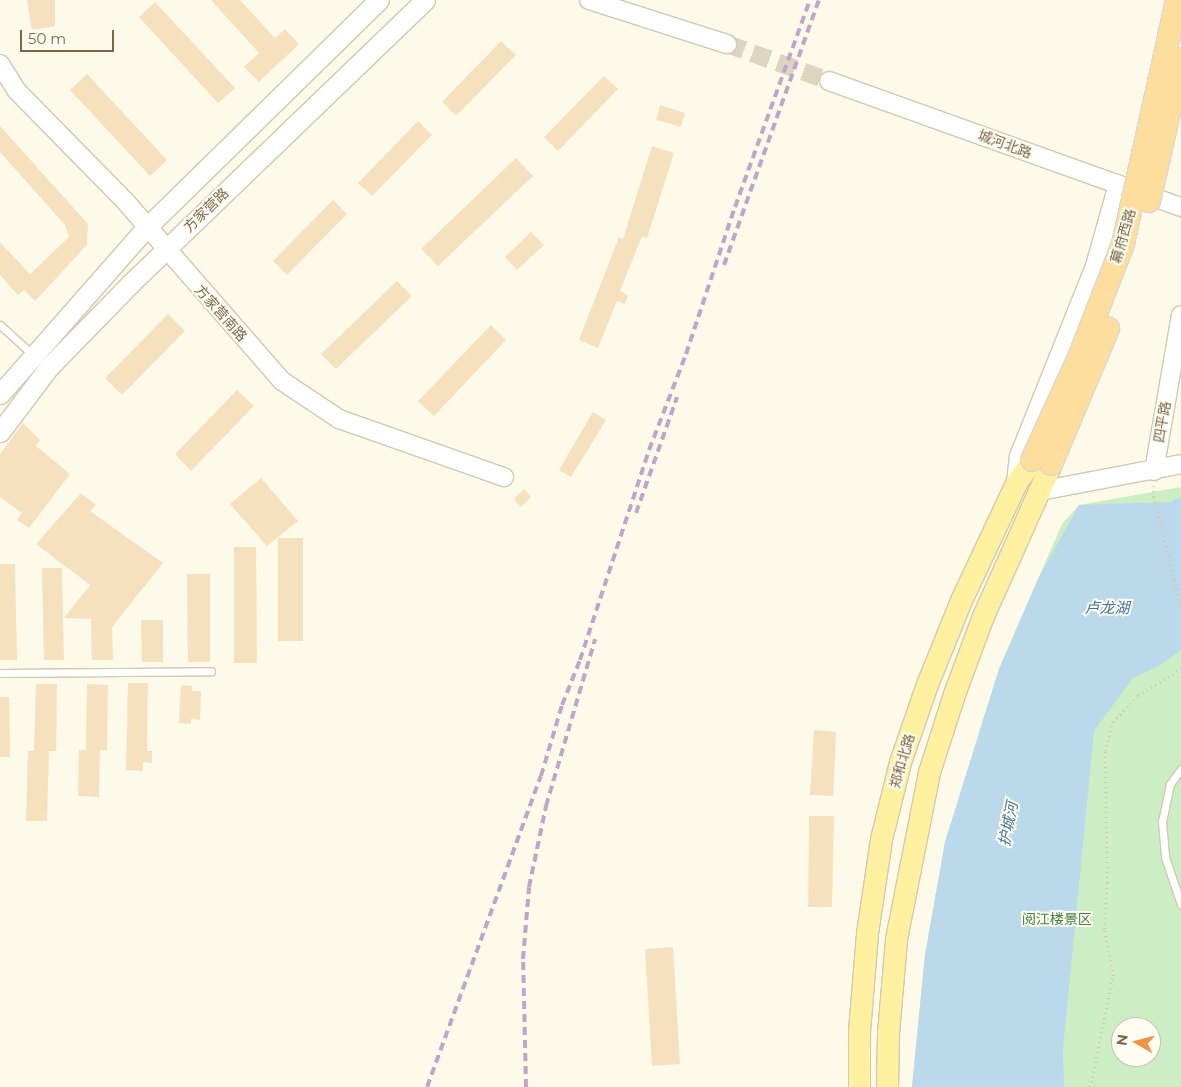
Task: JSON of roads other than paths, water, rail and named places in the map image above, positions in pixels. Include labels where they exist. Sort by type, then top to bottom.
[{"type":"highway","name":"幕府西路","points":[[1042,462],[1080,355],[1123,244],[1177,0]]},
{"type":"highway","name":"幕府西路","points":[[1042,462],[1096,360],[1136,249],[1181,60]]},
{"type":"main road","name":"方家营路","points":[[0,394],[32,354],[146,228],[379,0]]},
{"type":"main road","name":"方家营路","points":[[0,432],[49,367],[165,250],[426,0]]},
{"type":"main road","name":"郑和北路","points":[[859,1087],[859,1031],[867,933],[881,839],[900,762],[927,684],[1016,483],[1042,462]]},
{"type":"main road","points":[[888,1087],[888,1033],[896,939],[929,772],[983,616],[1040,492],[1042,462]]},
{"type":"street","points":[[589,0],[727,44]]},
{"type":"street","name":"方家营南路","points":[[0,64],[16,90],[125,201],[165,250],[282,381],[310,403],[340,419],[504,477]]},
{"type":"street","name":"城河北路","points":[[829,81],[1181,207]]},
{"type":"street","points":[[1016,483],[1019,456],[1095,266],[1118,184]]},
{"type":"street","name":"四平路","points":[[1154,470],[1181,315]]},
{"type":"street","points":[[1040,492],[1181,464]]},
{"type":"lane","points":[[0,325],[32,354]]},
{"type":"lane","points":[[0,673],[211,671]]},
{"type":"lane","points":[[1181,769],[1170,784],[1162,821],[1165,857],[1181,904]]},
{"type":"water","name":"卢龙湖","points":[[1181,497],[1181,650],[1159,666],[1133,678],[1094,731],[1063,1049],[1064,1087],[912,1087],[925,955],[945,842],[999,669],[1038,579],[1079,505],[1170,502]]},
{"type":"tunnel","points":[[727,44],[829,81]]},
{"type":"railway","points":[[427,1087],[541,776],[562,705],[580,660],[649,450],[686,354],[735,207],[810,0]]},
{"type":"railway","points":[[724,265],[819,0]]},
{"type":"railway","points":[[636,513],[677,397]]},
{"type":"railway","points":[[526,1087],[523,959],[529,887],[546,806],[595,639]]},
{"type":"water label","name":"护城河","points":[[1008,824]]},
{"type":"park label","name":"阅江楼景区","points":[[1057,919]]}]
